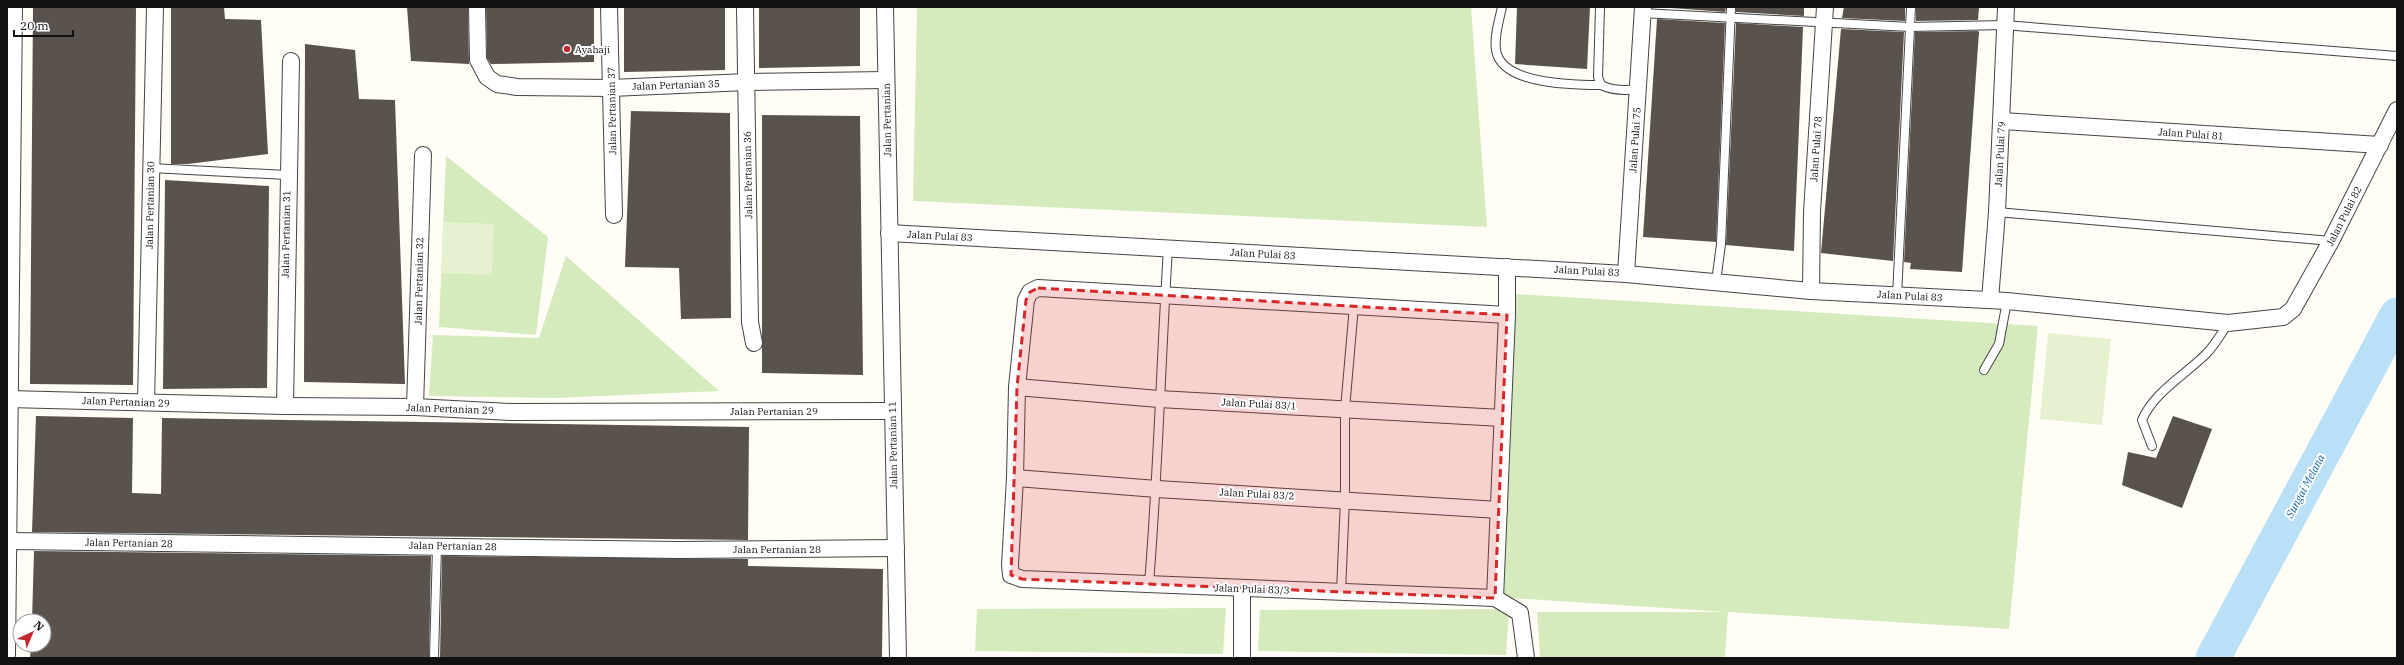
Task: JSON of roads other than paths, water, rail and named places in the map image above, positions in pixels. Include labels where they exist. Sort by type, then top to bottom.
[{"type":"street","points":[[7,655],[10,541],[8,399],[9,110],[14,7]]},
{"type":"street","name":"Jalan Pertanian 30","points":[[146,402],[155,7]]},
{"type":"street","name":"Jalan Pertanian 35","points":[[477,7],[478,60],[487,77],[497,84],[517,87],[611,88],[747,82],[886,80]]},
{"type":"street","name":"Jalan Pertanian 37","points":[[609,7],[614,215]]},
{"type":"street","name":"Jalan Pertanian 36","points":[[745,7],[750,322],[754,343]]},
{"type":"street","name":"Jalan Pertanian","points":[[885,7],[889,233]]},
{"type":"street","name":"Jalan Pulai 79","points":[[1990,300],[2002,121],[2004,25],[2006,7]]},
{"type":"street","name":"Jalan Pulai 75","points":[[1626,274],[1642,10]]},
{"type":"street","name":"Jalan Pulai 78","points":[[1811,291],[1812,212],[1824,14]]},
{"type":"street","name":"Jalan Pertanian 31","points":[[285,406],[287,175],[291,61]]},
{"type":"street","name":"Jalan Pulai 82","points":[[2283,317],[2293,309],[2331,241],[2397,110]]},
{"type":"street","name":"Jalan Pulai 81","points":[[2002,121],[2380,146]]},
{"type":"street","name":"Jalan Pertanian 32","points":[[415,407],[423,155]]},
{"type":"street","name":"Jalan Pulai 83","points":[[889,233],[1626,274],[1811,291],[2007,301],[2228,324],[2283,317]]},
{"type":"street","name":"Jalan Pertanian 11","points":[[889,233],[898,658]]},
{"type":"street","points":[[1507,267],[1507,315],[1495,598],[1520,613],[1526,658]]},
{"type":"street","points":[[1015,478],[1017,387],[1026,300],[1030,292],[1038,288],[1507,315]]},
{"type":"street","name":"Jalan Pulai 83/1","points":[[1017,387],[1160,399],[1502,418]]},
{"type":"street","name":"Jalan Pertanian 29","points":[[8,399],[285,406],[415,407],[511,412],[892,411]]},
{"type":"street","name":"Jalan Pulai 83/2","points":[[1015,478],[1157,489],[1345,499],[1499,510]]},
{"type":"street","name":"Jalan Pulai 83/3","points":[[1015,478],[1011,575],[1022,579],[1495,598]]},
{"type":"street","name":"Jalan Pertanian 28","points":[[10,541],[679,550],[896,548]]},
{"type":"street","points":[[1242,588],[1242,658]]},
{"type":"lane","points":[[1502,7],[1497,32],[1496,51],[1509,68],[1527,78],[1562,84],[1600,85],[1608,89],[1625,90],[1638,88]]},
{"type":"lane","points":[[1600,7],[1598,77],[1600,85]]},
{"type":"lane","points":[[1716,282],[1721,244],[1731,7]]},
{"type":"lane","points":[[1897,296],[1911,7]]},
{"type":"lane","points":[[1642,10],[1730,17],[1824,14],[1910,27],[2004,25],[2397,56]]},
{"type":"lane","points":[[151,168],[287,175]]},
{"type":"lane","points":[[1997,212],[2331,241]]},
{"type":"lane","points":[[1149,584],[1157,489],[1168,248]]},
{"type":"lane","points":[[1984,370],[1999,344],[2007,301]]},
{"type":"lane","points":[[1341,592],[1345,499],[1345,409],[1354,306]]},
{"type":"lane","points":[[2152,446],[2142,420],[2145,413],[2153,402],[2207,353],[2228,324]]},
{"type":"lane","points":[[434,658],[437,546]]},
{"type":"waterway","name":"Sungai Melana","points":[[2213,658],[2397,315]]},
{"type":"place","name":"Ayahaji","points":[[567,49]]}]
